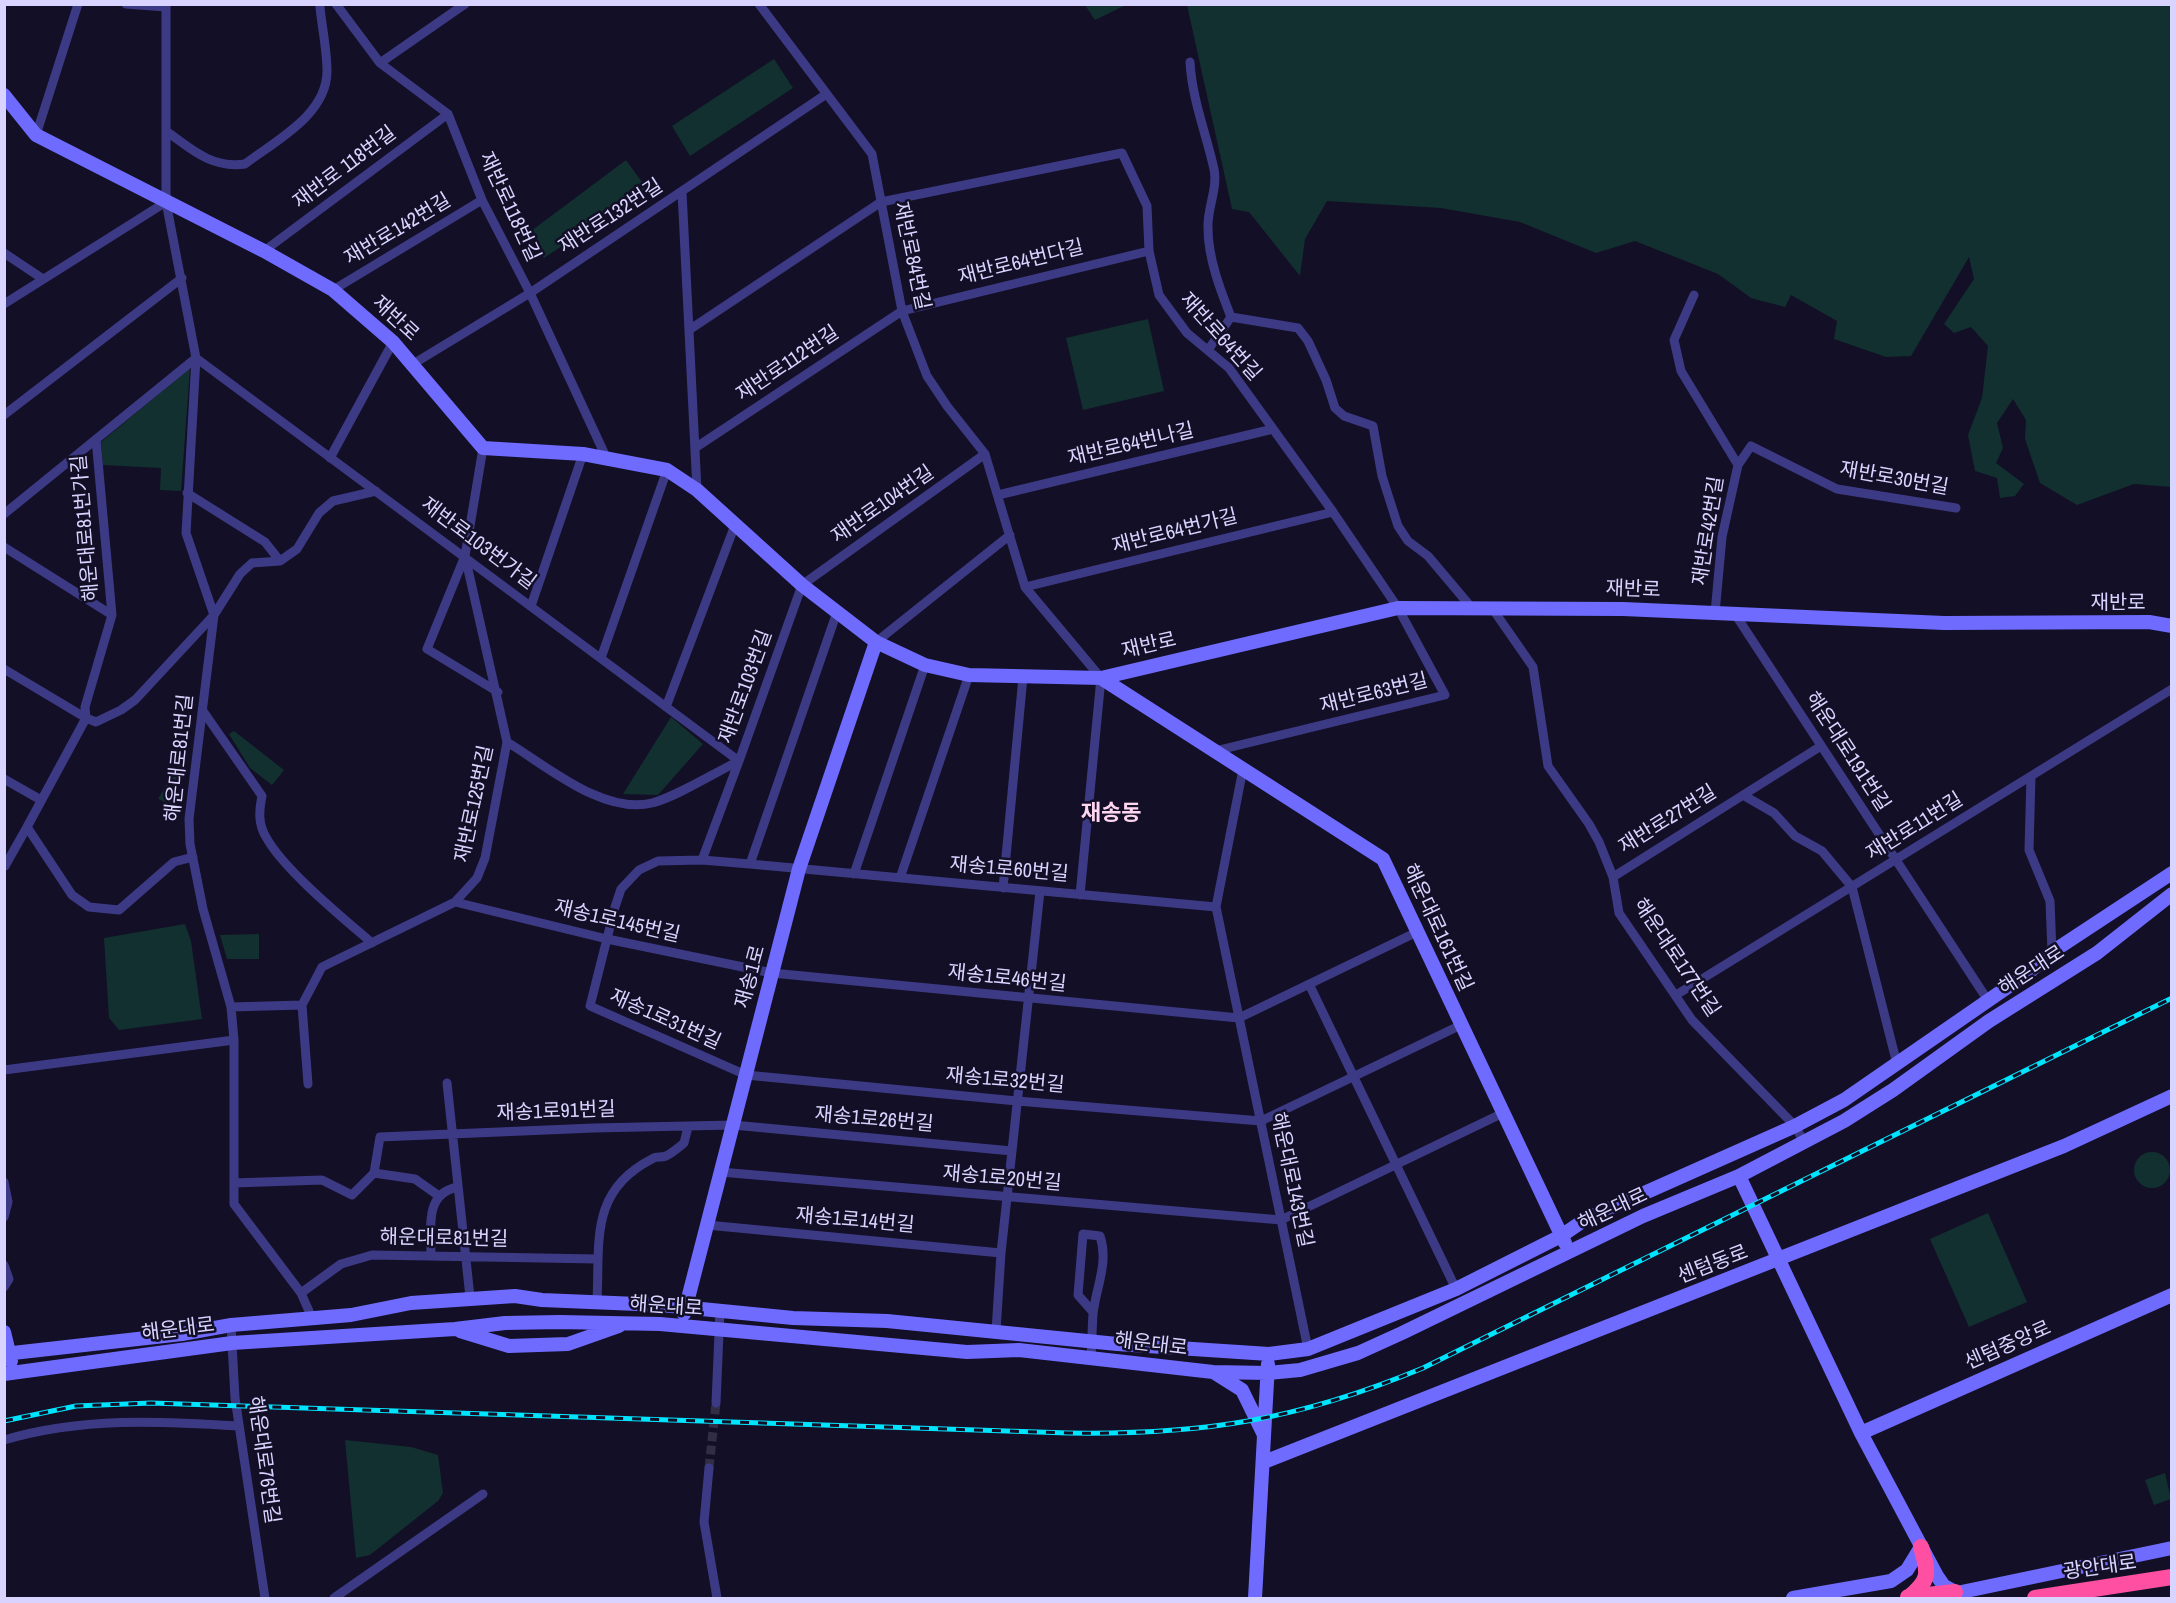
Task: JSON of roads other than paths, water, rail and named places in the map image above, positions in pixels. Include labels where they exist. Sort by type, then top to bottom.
[{"type":"highway","points":[[1904,1598],[1924,1584],[1928,1568],[1921,1547]]},
{"type":"highway","name":"광안대로","points":[[2035,1599],[2172,1577]]},
{"type":"highway","points":[[1904,1598],[1955,1592]]},
{"type":"main road","name":"재반로","points":[[4,95],[36,135],[264,251],[333,290],[393,342],[483,448],[583,454],[667,470],[697,490],[802,585],[876,642],[925,665],[969,675],[1101,678],[1398,608],[1623,609],[1944,623],[2149,622],[2172,626]]},
{"type":"main road","name":"재송1로","points":[[682,1327],[799,869],[876,642]]},
{"type":"main road","name":"해운대로161번길","points":[[1101,678],[1383,859],[1569,1252]]},
{"type":"main road","name":"해운대로","points":[[7,1354],[470,1297],[597,1301],[794,1318],[887,1321],[1092,1341],[1269,1354],[1308,1349],[1456,1289],[1561,1236],[1586,1219],[1795,1126],[1844,1100],[1987,999],[2028,973],[2052,952],[2172,873]]},
{"type":"main road","name":"해운대로","points":[[9,1373],[232,1342],[455,1329],[505,1323],[629,1323],[967,1352],[1019,1350],[1213,1372],[1268,1373],[1300,1370],[1358,1353],[1569,1252],[1739,1176],[1804,1142],[1893,1090],[1989,1021],[2097,952],[2172,894]]},
{"type":"main road","name":"센텀동로","points":[[1264,1462],[2064,1146],[2172,1096]]},
{"type":"main road","points":[[1739,1176],[1861,1433],[1937,1576],[1944,1586],[1955,1592]]},
{"type":"main road","name":"센텀중앙로","points":[[1861,1433],[2172,1294]]},
{"type":"main road","points":[[455,1329],[509,1346],[568,1344],[629,1323]]},
{"type":"main road","points":[[4,1332],[9,1373]]},
{"type":"main road","points":[[1255,1599],[1266,1439],[1269,1354]]},
{"type":"main road","points":[[1213,1372],[1242,1390],[1266,1439]]},
{"type":"main road","points":[[1793,1599],[1891,1581],[1907,1570],[1921,1547]]},
{"type":"main road","points":[[1937,1599],[1955,1592],[2172,1548]]},
{"type":"street","points":[[36,135],[78,4]]},
{"type":"street","points":[[126,4],[166,6]]},
{"type":"street","points":[[336,4],[380,63],[448,114]]},
{"type":"street","points":[[380,63],[465,4]]},
{"type":"street","name":"재반로84번길","points":[[759,4],[825,95],[872,154],[902,311],[927,376],[947,406],[986,454],[1025,587],[1101,678]]},
{"type":"street","name":"해운대로81번길","points":[[166,6],[166,202],[196,357],[186,533],[214,615],[189,819],[193,857],[203,909],[231,1007],[234,1040],[234,1204],[301,1293],[312,1318]]},
{"type":"street","points":[[166,131],[199,157],[233,166],[245,164],[312,112],[322,95],[327,73],[320,7]]},
{"type":"street","points":[[1190,62],[1191,84],[1214,170],[1214,189],[1208,229],[1213,263],[1231,317]]},
{"type":"street","name":"재반로132번길","points":[[413,364],[530,293],[825,95]]},
{"type":"street","name":"재반로118번길","points":[[448,114],[482,200],[530,293],[606,457]]},
{"type":"street","name":"재반로 118번길","points":[[264,251],[448,114]]},
{"type":"street","name":"재반로64번길","points":[[881,202],[1122,153],[1146,206],[1149,251],[1159,295],[1187,333],[1229,368],[1333,512],[1398,608]]},
{"type":"street","points":[[682,192],[697,490]]},
{"type":"street","name":"재반로142번길","points":[[333,290],[482,200]]},
{"type":"street","points":[[4,304],[166,202]]},
{"type":"street","points":[[689,330],[881,202]]},
{"type":"street","name":"재반로64번다길","points":[[902,311],[1149,251]]},
{"type":"street","points":[[4,253],[43,279]]},
{"type":"street","points":[[4,415],[182,278]]},
{"type":"street","name":"재반로42번길","points":[[1694,295],[1674,340],[1681,371],[1738,465],[1722,537],[1715,613]]},
{"type":"street","name":"재반로112번길","points":[[695,448],[902,311]]},
{"type":"street","points":[[1208,350],[1231,317]]},
{"type":"street","points":[[1231,317],[1298,328],[1308,341],[1326,380],[1335,408],[1344,416],[1373,426],[1382,476],[1398,526],[1408,541],[1428,556],[1471,607]]},
{"type":"street","points":[[330,458],[393,342]]},
{"type":"street","name":"해운대로81번가길","points":[[4,514],[196,357]]},
{"type":"street","name":"재반로103번가길","points":[[196,357],[739,760]]},
{"type":"street","name":"재반로64번나길","points":[[998,495],[1273,429]]},
{"type":"street","name":"해운대로81번가길","points":[[86,718],[85,707],[112,615],[96,439]]},
{"type":"street","name":"재반로30번길","points":[[1738,465],[1750,446],[1837,489],[1956,508]]},
{"type":"street","name":"재반로125번길","points":[[302,1005],[322,968],[455,902],[477,878],[485,858],[507,742],[498,692],[465,556],[483,448]]},
{"type":"street","points":[[531,606],[583,454]]},
{"type":"street","name":"재반로104번길","points":[[802,585],[986,454]]},
{"type":"street","points":[[600,658],[667,470]]},
{"type":"street","points":[[4,669],[96,722],[121,710],[135,700],[214,615],[240,574],[252,563],[280,561],[297,549],[319,513],[333,501],[376,491]]},
{"type":"street","points":[[187,494],[265,542],[280,561]]},
{"type":"street","name":"재반로64번가길","points":[[1025,587],[1333,512]]},
{"type":"street","points":[[666,707],[735,525]]},
{"type":"street","points":[[876,642],[1010,535]]},
{"type":"street","name":"해운대로81번가길","points":[[4,547],[112,615]]},
{"type":"street","points":[[465,556],[427,649],[498,692]]},
{"type":"street","name":"재반로103번길","points":[[507,742],[596,797],[636,806],[654,803],[739,760],[802,585]]},
{"type":"street","name":"재반로63번길","points":[[1215,751],[1444,695],[1398,608]]},
{"type":"street","name":"해운대로177번길","points":[[1492,608],[1533,667],[1548,766],[1589,824],[1613,877],[1619,913],[1692,1020],[1795,1126],[1804,1142]]},
{"type":"street","points":[[750,864],[837,612]]},
{"type":"street","name":"해운대로191번길","points":[[1736,614],[1987,999]]},
{"type":"street","points":[[854,874],[925,665]]},
{"type":"street","points":[[900,878],[969,675]]},
{"type":"street","points":[[1003,888],[1023,677]]},
{"type":"street","name":"재반로","points":[[1080,895],[1101,678]]},
{"type":"street","name":"재반로11번길","points":[[1676,995],[2172,689]]},
{"type":"street","points":[[203,711],[262,796],[258,815],[265,837],[280,857],[372,943]]},
{"type":"street","points":[[4,866],[86,718]]},
{"type":"street","name":"재반로27번길","points":[[1613,877],[1821,746]]},
{"type":"street","points":[[702,860],[739,760]]},
{"type":"street","name":"해운대로143번길","points":[[1243,769],[1216,907],[1308,1349]]},
{"type":"street","name":"해운대로","points":[[2031,777],[2029,850],[2050,901],[2052,952]]},
{"type":"street","points":[[4,779],[41,800]]},
{"type":"street","name":"재반로27번길","points":[[1743,795],[1774,813],[1795,836],[1822,851],[1852,887]]},
{"type":"street","points":[[27,827],[72,895],[90,908],[119,910],[174,862],[193,857]]},
{"type":"street","name":"재송1로31번길","points":[[746,1075],[590,1006],[607,939],[621,889],[639,870],[658,861],[702,860],[799,869]]},
{"type":"street","name":"재송1로60번길","points":[[799,869],[1216,907]]},
{"type":"street","points":[[1852,887],[1897,1064]]},
{"type":"street","points":[[996,1331],[1001,1253],[1040,891]]},
{"type":"street","name":"재송1로145번길","points":[[455,902],[607,939],[772,973]]},
{"type":"street","points":[[1239,1018],[1417,932]]},
{"type":"street","name":"재송1로46번길","points":[[772,973],[1239,1018]]},
{"type":"street","points":[[1309,984],[1456,1289]]},
{"type":"street","points":[[231,1007],[302,1005],[308,1084]]},
{"type":"street","points":[[1261,1121],[1461,1025]]},
{"type":"street","points":[[4,1070],[234,1040]]},
{"type":"street","name":"재송1로32번길","points":[[746,1075],[1261,1121]]},
{"type":"street","points":[[447,1083],[470,1297]]},
{"type":"street","points":[[1281,1220],[1503,1113]]},
{"type":"street","name":"재송1로91번길","points":[[374,1173],[380,1137],[733,1125]]},
{"type":"street","name":"재송1로26번길","points":[[733,1125],[1012,1151]]},
{"type":"street","points":[[597,1301],[598,1228],[608,1197],[624,1179],[654,1157],[664,1158],[684,1143],[688,1128]]},
{"type":"street","name":"재송1로20번길","points":[[720,1172],[1281,1220]]},
{"type":"street","points":[[234,1183],[322,1180],[351,1195],[374,1173],[415,1179],[439,1196]]},
{"type":"street","points":[[4,1182],[8,1202],[4,1217]]},
{"type":"street","points":[[430,1256],[430,1224],[434,1202],[445,1190],[458,1187]]},
{"type":"street","name":"재송1로14번길","points":[[707,1226],[1001,1253]]},
{"type":"street","points":[[1090,1357],[1093,1312],[1100,1289],[1104,1248],[1100,1236],[1083,1234],[1078,1295],[1093,1312]]},
{"type":"street","name":"해운대로81번길","points":[[301,1293],[341,1264],[372,1255],[597,1259]]},
{"type":"street","points":[[4,1265],[9,1278],[4,1287]]},
{"type":"street","points":[[716,1403],[720,1310]]},
{"type":"street","name":"해운대로76번길","points":[[231,1325],[239,1426],[265,1599]]},
{"type":"street","points":[[4,1440],[72,1425],[108,1422],[147,1421],[239,1426]]},
{"type":"street","points":[[709,1468],[704,1522],[717,1599]]},
{"type":"street","points":[[334,1599],[483,1494]]},
{"type":"tunnel","points":[[709,1468],[716,1403]]},
{"type":"railway","points":[[4,1421],[76,1406],[151,1403],[1068,1433],[1163,1431],[1249,1421],[1334,1400],[1423,1368],[2172,998]]},
{"type":"district","name":"재송동","points":[[1111,814]]}]
